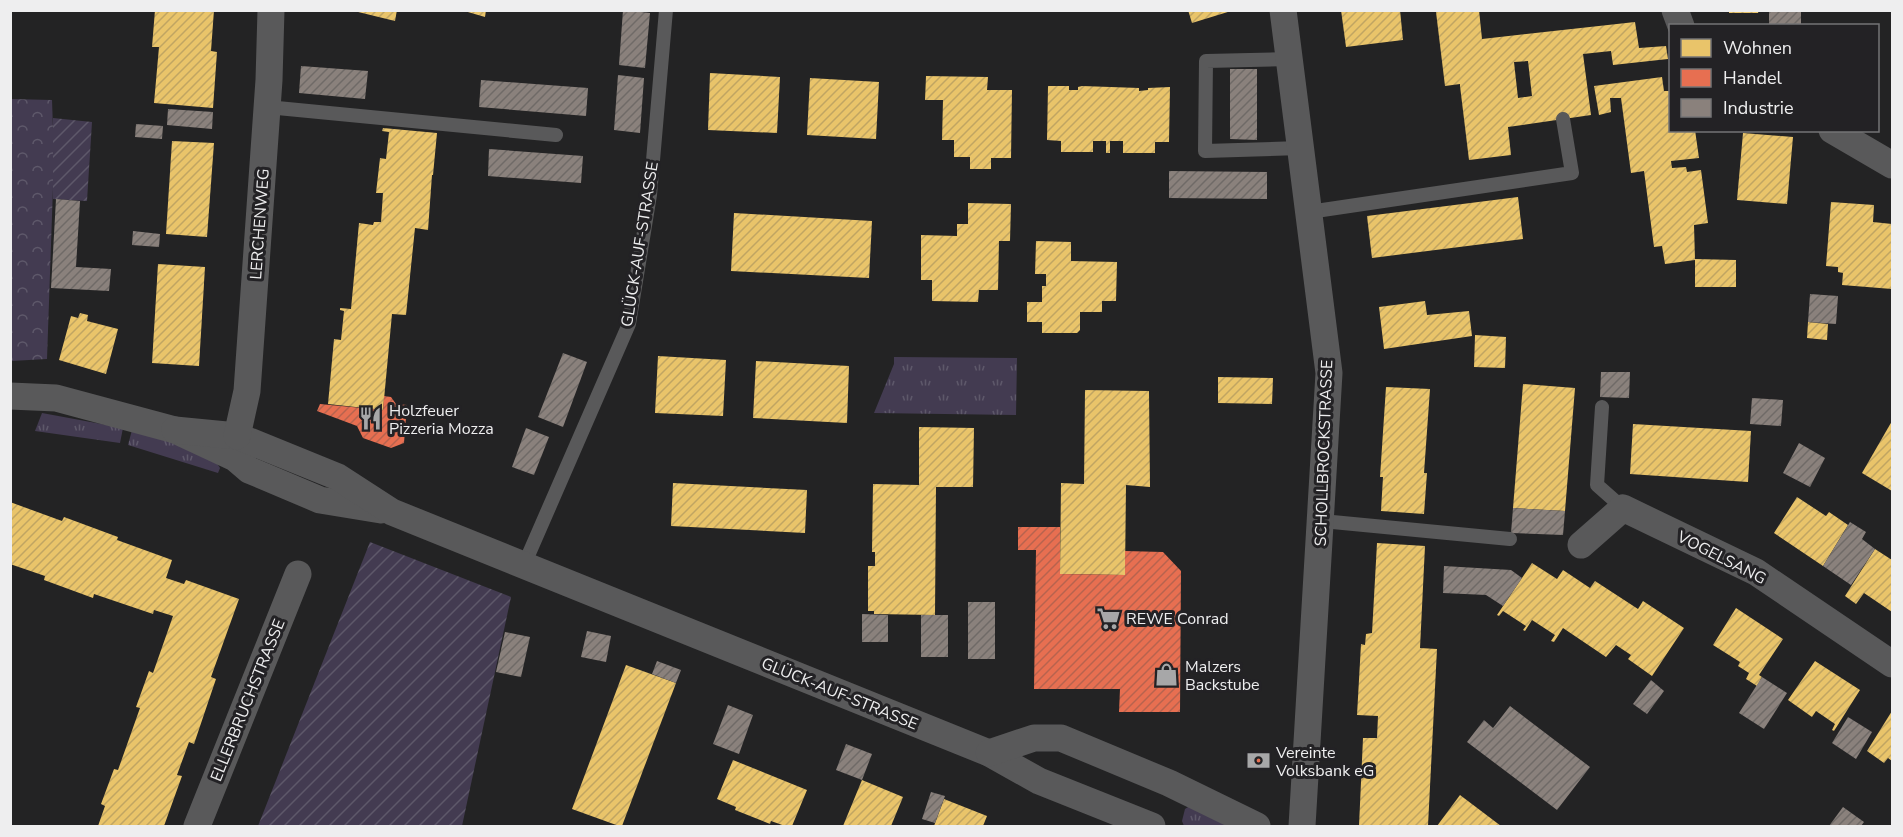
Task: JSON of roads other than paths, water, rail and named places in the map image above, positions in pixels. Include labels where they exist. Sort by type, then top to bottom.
[{"type":"street","name":"LERCHENWEG","points":[[237,436],[247,392],[267,107],[271,10]]},
{"type":"street","name":"SCHOLLBROCKSTRASSE","points":[[1283,10],[1329,373],[1322,521],[1302,826]]},
{"type":"street","points":[[1835,132],[1893,165]]},
{"type":"street","name":"GLÜCK-AUF-STRASSE","points":[[10,396],[56,398],[175,430],[237,436],[338,477],[392,512],[989,753],[1039,781],[1152,826]]},
{"type":"street","name":"GLÜCK-AUF-STRASSE","points":[[175,430],[235,458],[249,470],[320,500],[392,512]]},
{"type":"street","points":[[1581,545],[1623,508]]},
{"type":"street","name":"VOGELSANG","points":[[1623,508],[1756,572],[1893,664]]},
{"type":"street","name":"ELLERBRUCHSTRASSE","points":[[196,826],[298,574]]},
{"type":"street","points":[[989,753],[1034,738],[1061,738],[1169,783],[1257,826]]},
{"type":"lane","name":"GLÜCK-AUF-STRASSE","points":[[524,565],[629,324],[650,195],[666,10]]},
{"type":"lane","points":[[1289,59],[1206,61],[1204,151],[1300,148]]},
{"type":"lane","points":[[267,107],[556,135]]},
{"type":"lane","points":[[1309,213],[1572,173],[1563,119]]},
{"type":"lane","points":[[1602,407],[1597,485],[1623,508]]},
{"type":"lane","points":[[1322,521],[1510,539]]},
{"type":"place","name":"Holzfeuer Pizzeria Mozza","points":[[371,419]]},
{"type":"place","name":"REWE Conrad","points":[[1108,618]]},
{"type":"place","name":"Malzers Backstube","points":[[1167,675]]},
{"type":"place","name":"Vereinte Volksbank eG","points":[[1258,761]]}]
